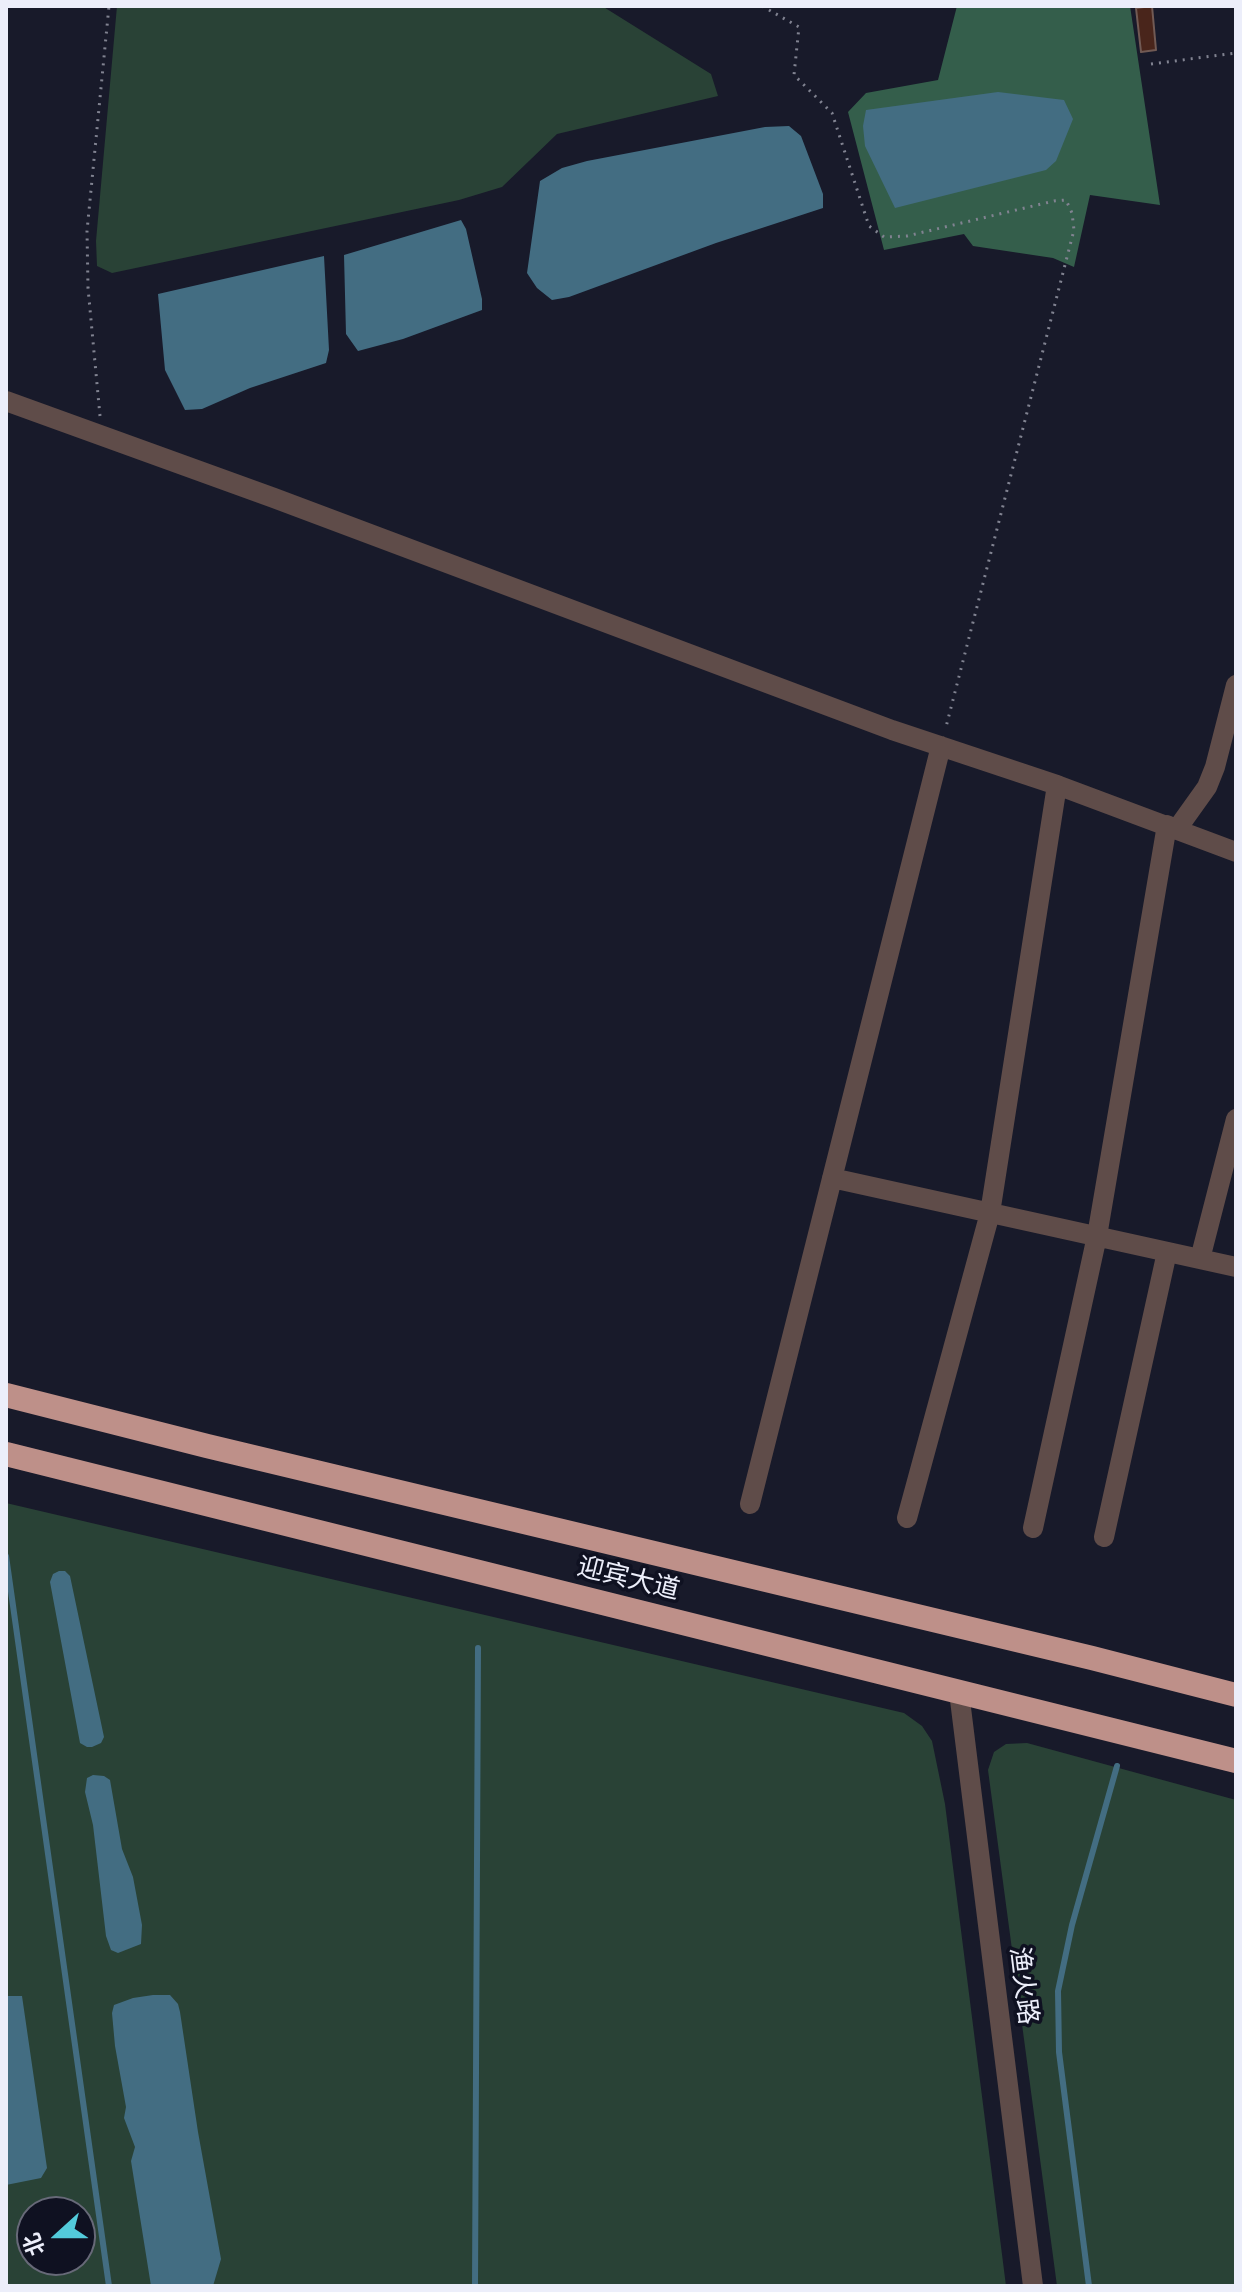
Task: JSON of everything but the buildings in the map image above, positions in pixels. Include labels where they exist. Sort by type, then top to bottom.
[{"type":"highway","name":"迎宾大道","points":[[6,1395],[1236,1695]]},
{"type":"highway","name":"迎宾大道","points":[[6,1454],[1236,1761]]},
{"type":"street","points":[[6,401],[1236,852]]},
{"type":"street","points":[[1033,1528],[1097,1236],[1172,827],[1207,787],[1236,685]]},
{"type":"street","points":[[750,1504],[941,746]]},
{"type":"street","points":[[907,1518],[990,1213],[1057,785]]},
{"type":"street","points":[[1200,1259],[1236,1119]]},
{"type":"street","points":[[832,1178],[1236,1267]]},
{"type":"street","points":[[1104,1537],[1167,1252]]},
{"type":"street","name":"渔火路","points":[[959,1692],[1033,2286]]},
{"type":"path","points":[[102,435],[88,288],[87,231],[109,6]]},
{"type":"path","points":[[762,6],[799,27],[794,75],[832,113],[869,226],[884,237],[907,236],[1054,201],[1066,200],[1072,213],[1074,230],[941,746]]},
{"type":"path","points":[[1151,64],[1236,53]]},
{"type":"green space","points":[[117,6],[602,6],[711,74],[718,96],[557,134],[502,187],[459,200],[112,273],[97,266],[96,241]]},
{"type":"green space","points":[[957,6],[1130,6],[1160,205],[1090,195],[1074,267],[1053,258],[973,246],[964,234],[884,250],[848,112],[866,93],[938,80]]},
{"type":"green space","points":[[6,1503],[904,1713],[922,1726],[932,1741],[945,1804],[1006,2286],[6,2286]]},
{"type":"green space","points":[[1027,1743],[1236,1800],[1236,2286],[1057,2286],[988,1770],[994,1752],[1006,1744]]},
{"type":"water","points":[[998,92],[1064,100],[1073,119],[1056,161],[1046,170],[895,208],[865,146],[863,126],[866,110]]},
{"type":"water","points":[[789,126],[801,136],[823,194],[823,208],[569,297],[552,300],[537,288],[527,273],[540,181],[562,168],[765,127]]},
{"type":"water","points":[[461,220],[466,229],[482,310],[403,339],[358,351],[346,334],[344,255]]},
{"type":"water","points":[[324,256],[329,350],[326,363],[250,388],[202,409],[185,410],[165,370],[158,294]]},
{"type":"water","points":[[65,1571],[70,1576],[104,1737],[101,1743],[92,1747],[80,1743],[50,1582],[53,1574]]},
{"type":"water","points":[[93,1775],[110,1780],[122,1849],[133,1877],[142,1925],[141,1944],[118,1953],[111,1950],[106,1936],[93,1825],[85,1792],[87,1778]]},
{"type":"water","points":[[153,1995],[170,1995],[180,2012],[221,2259],[213,2286],[151,2286],[131,2161],[135,2147],[124,2118],[126,2107],[112,2013],[114,2005]]},
{"type":"water","points":[[6,1996],[22,1996],[47,2168],[41,2178],[6,2185]]},
{"type":"waterway","points":[[6,1556],[109,2286]]},
{"type":"waterway","points":[[475,2286],[478,1648]]},
{"type":"waterway","points":[[1089,2286],[1059,2052],[1058,1991],[1072,1925],[1117,1766]]}]
